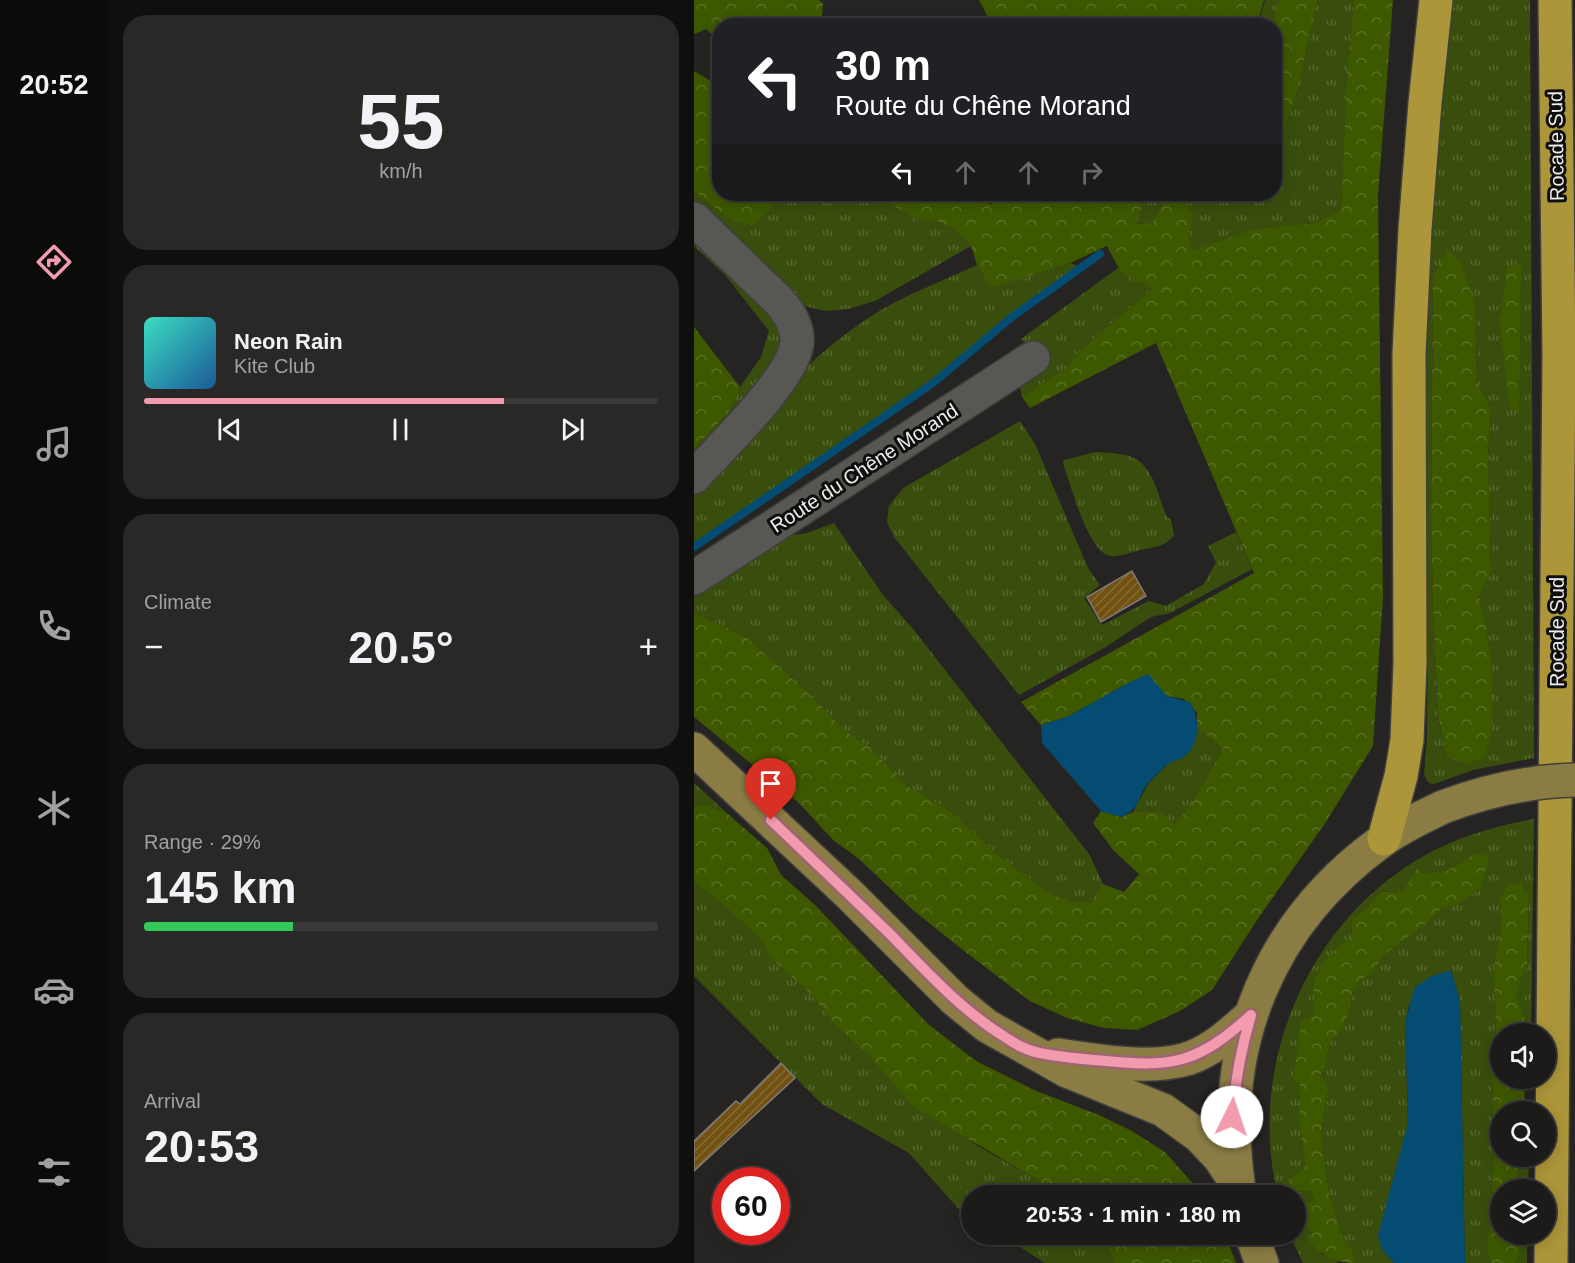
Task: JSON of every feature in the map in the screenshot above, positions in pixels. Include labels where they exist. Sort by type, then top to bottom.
[{"type":"highway","points":[[1384,839],[1401,776],[1407,740],[1410,663],[1409,354],[1415,229],[1436,0]]},
{"type":"highway","name":"Rocade Sud","points":[[1551,1263],[1559,369],[1555,0]]},
{"type":"main road","points":[[694,749],[849,894],[955,1000],[987,1026],[1067,1071],[1163,1110],[1199,1136],[1219,1157],[1235,1185]]},
{"type":"main road","points":[[1238,1185],[1232,1117],[1241,1048],[1265,980],[1282,947],[1303,916],[1327,887],[1384,839],[1442,807],[1469,797],[1524,784],[1574,780]]},
{"type":"main road","points":[[1029,1051],[1104,1061],[1144,1063],[1186,1059],[1210,1048],[1228,1036],[1251,1015]]},
{"type":"main road","points":[[1255,1245],[1262,1263]]},
{"type":"street","points":[[694,219],[780,301],[796,328],[797,342],[793,358],[772,390],[694,477]]},
{"type":"street","name":"Route du Chêne Morand","points":[[694,578],[1033,358]]},
{"type":"green space","points":[[694,0],[818,0],[823,3],[822,16],[818,18],[712,18],[712,34],[706,29],[694,34]]},
{"type":"green space","points":[[979,0],[1264,0],[1259,18],[988,18]]},
{"type":"green space","points":[[1265,0],[1281,0],[1276,7],[1274,18],[1260,18]]},
{"type":"green space","points":[[1281,0],[1318,0],[1305,57],[1282,133],[1282,18],[1273,18],[1276,6]]},
{"type":"green space","points":[[1318,0],[1354,0],[1347,70],[1341,212],[1314,223],[1253,229],[1193,250],[1189,237],[1194,215],[1162,204],[1152,223],[1134,224],[1144,201],[1282,201],[1282,133],[1305,60]]},
{"type":"green space","points":[[1354,0],[1393,0],[1378,196],[1383,597],[1373,746],[1324,825],[1259,917],[1212,990],[1180,1011],[1137,1030],[1104,1028],[1067,1018],[1030,1001],[914,911],[859,859],[833,840],[798,802],[694,717],[694,613],[746,637],[813,697],[843,729],[869,747],[907,786],[952,812],[999,856],[1053,894],[1074,903],[1090,903],[1103,884],[1124,892],[1139,874],[1114,851],[1093,823],[1101,811],[1121,817],[1133,812],[1160,812],[1175,825],[1190,806],[1223,749],[1197,727],[1197,713],[1184,699],[1167,696],[1130,682],[1067,717],[1041,725],[1021,702],[1254,573],[1156,343],[1030,408],[1022,397],[1067,368],[1077,353],[1153,288],[1121,273],[1107,246],[1070,263],[992,288],[977,265],[971,246],[955,229],[940,222],[916,219],[885,201],[973,201],[992,204],[992,201],[1144,201],[1135,224],[1152,223],[1162,204],[1183,201],[1194,215],[1189,237],[1193,250],[1253,229],[1314,223],[1341,211],[1347,70]]},
{"type":"green space","points":[[1451,0],[1530,0],[1534,758],[1473,770],[1434,784],[1429,783],[1424,775],[1428,654],[1425,383],[1440,102]],"holes":[[[1433,277],[1475,304],[1477,382],[1491,409],[1488,453],[1491,571],[1479,596],[1490,662],[1492,728],[1446,755],[1438,715],[1433,608],[1431,512]]]},
{"type":"green space","points":[[694,71],[712,82],[712,201],[778,201],[752,225],[727,218],[694,191]]},
{"type":"green space","points":[[694,191],[727,218],[773,201],[885,201],[916,219],[940,222],[955,228],[971,246],[875,301],[848,309],[825,311],[800,305],[694,212]]},
{"type":"green space","points":[[694,227],[775,309],[783,346],[773,373],[694,463],[694,449],[728,413],[740,387],[761,357],[769,331],[726,276],[694,246]]},
{"type":"green space","points":[[1448,250],[1460,261],[1475,304],[1477,382],[1491,409],[1488,453],[1491,571],[1479,596],[1491,661],[1492,726],[1484,758],[1466,764],[1446,755],[1438,715],[1433,608],[1431,512],[1433,277]]},
{"type":"green space","points":[[1070,263],[1078,266],[1011,315],[930,381],[694,543],[694,485],[805,368],[854,328],[892,304],[977,265],[992,288]]},
{"type":"green space","points":[[1521,264],[1519,413],[1510,407],[1500,326],[1507,268]]},
{"type":"green space","points":[[1118,268],[1121,273],[1153,288],[1077,353],[1067,368],[1022,397],[1019,380],[1045,364],[1021,339]]},
{"type":"green space","points":[[694,327],[740,387],[728,413],[694,449]]},
{"type":"green space","points":[[1020,421],[1035,444],[1088,568],[1100,585],[1084,598],[1102,625],[1149,601],[1166,606],[1204,584],[1216,562],[1208,546],[1236,532],[1252,569],[1170,613],[1151,617],[1104,648],[1019,695],[894,537],[887,522],[889,506],[903,488]]},
{"type":"green space","points":[[1096,452],[1130,456],[1141,462],[1151,475],[1166,515],[1171,520],[1174,535],[1171,539],[1158,546],[1110,556],[1102,552],[1094,543],[1081,516],[1063,463],[1064,460]]},
{"type":"green space","points":[[834,523],[883,595],[913,629],[1089,854],[1103,884],[1090,903],[1074,903],[1053,894],[1033,881],[999,856],[952,812],[907,786],[869,747],[843,729],[813,697],[746,637],[694,613],[694,594],[782,537],[807,533]]},
{"type":"green space","points":[[1197,727],[1223,749],[1190,806],[1175,826],[1133,812],[1148,784],[1169,763],[1183,757],[1194,743]]},
{"type":"green space","points":[[694,783],[728,814],[704,804],[694,808]]},
{"type":"green space","points":[[704,804],[728,814],[767,848],[781,875],[815,905],[928,1024],[976,1061],[1034,1090],[1099,1115],[1132,1131],[1165,1152],[1194,1185],[1044,1185],[913,1106],[873,1060],[836,1026],[812,995],[772,959],[757,935],[694,882],[694,808]]},
{"type":"green space","points":[[1534,819],[1531,1023],[1526,1023],[1516,995],[1527,964],[1529,894],[1520,883],[1500,899],[1501,927],[1493,973],[1496,1023],[1490,1023],[1490,1089],[1492,1089],[1492,1101],[1490,1101],[1490,1167],[1494,1167],[1493,1179],[1490,1179],[1487,1248],[1491,1263],[1465,1263],[1460,1001],[1451,970],[1409,1005],[1405,1022],[1408,1123],[1382,1249],[1394,1263],[1357,1263],[1354,1260],[1353,1249],[1343,1238],[1329,1192],[1321,1134],[1328,1091],[1315,1077],[1324,1072],[1330,1042],[1342,1029],[1351,1008],[1352,994],[1359,980],[1372,973],[1384,955],[1427,923],[1441,909],[1458,904],[1473,855],[1448,870],[1424,874],[1403,891],[1381,892],[1368,907],[1352,919],[1351,937],[1341,944],[1314,984],[1316,1014],[1300,1082],[1300,1127],[1305,1167],[1290,1178],[1292,1185],[1276,1185],[1270,1147],[1271,1098],[1279,1049],[1295,1003],[1317,959],[1346,920],[1381,885],[1422,857],[1476,833]]},
{"type":"green space","points":[[1484,854],[1489,859],[1480,889],[1458,904],[1441,909],[1427,923],[1384,955],[1372,973],[1359,981],[1352,994],[1351,1008],[1342,1029],[1330,1042],[1324,1072],[1317,1076],[1322,1076],[1328,1091],[1321,1134],[1329,1192],[1343,1238],[1353,1249],[1354,1260],[1357,1263],[1342,1262],[1324,1255],[1308,1240],[1312,1232],[1306,1226],[1306,1202],[1313,1201],[1311,1191],[1306,1191],[1306,1185],[1288,1185],[1290,1178],[1305,1167],[1300,1127],[1300,1083],[1293,1080],[1301,1022],[1315,1014],[1316,978],[1328,958],[1351,937],[1352,919],[1368,907],[1381,892],[1403,891],[1417,869],[1424,874],[1448,870],[1473,855]]},
{"type":"green space","points":[[694,882],[757,935],[772,959],[812,995],[836,1026],[873,1060],[978,1146],[1044,1185],[961,1185],[961,1212],[909,1153],[822,1104],[694,976]]},
{"type":"green space","points":[[1520,883],[1529,894],[1527,964],[1516,995],[1526,1023],[1496,1023],[1493,973],[1501,927],[1500,899],[1508,885]]},
{"type":"green space","points":[[1492,1089],[1525,1089],[1524,1101],[1492,1101]]},
{"type":"green space","points":[[1494,1167],[1518,1167],[1518,1179],[1493,1179]]},
{"type":"green space","points":[[1518,1167],[1529,1167],[1528,1179],[1518,1179]]},
{"type":"green space","points":[[1306,1191],[1311,1191],[1313,1201],[1306,1202]]},
{"type":"green space","points":[[1490,1212],[1490,1245],[1519,1245],[1519,1256],[1515,1263],[1491,1263],[1487,1248]]},
{"type":"green space","points":[[1306,1213],[1322,1254],[1338,1263],[1303,1263],[1295,1245],[1306,1245]]},
{"type":"green space","points":[[1017,1245],[1107,1245],[1115,1263],[1045,1263]]},
{"type":"green space","points":[[1107,1245],[1229,1245],[1236,1263],[1115,1263]]},
{"type":"green space","points":[[1519,1245],[1527,1245],[1527,1263],[1515,1263],[1519,1256]]},
{"type":"water","points":[[1148,674],[1167,696],[1190,702],[1196,716],[1196,739],[1189,752],[1167,765],[1149,782],[1133,809],[1121,817],[1101,811],[1042,743],[1041,725],[1067,717]]},
{"type":"water","points":[[1451,970],[1460,1001],[1465,1263],[1394,1263],[1382,1249],[1378,1235],[1408,1123],[1405,1022],[1415,987],[1432,976]]},
{"type":"building","points":[[1132,571],[1146,596],[1101,622],[1087,597]]},
{"type":"building","points":[[781,1063],[795,1078],[694,1171],[694,1141],[736,1101],[740,1104]]},
{"type":"waterway","points":[[694,547],[933,383],[1012,317],[1100,254]]},
{"type":"route","points":[[771,820],[955,1000],[987,1026],[1029,1051],[1115,1062],[1154,1064],[1186,1059],[1210,1048],[1228,1036],[1251,1015],[1241,1048],[1232,1117]]}]
